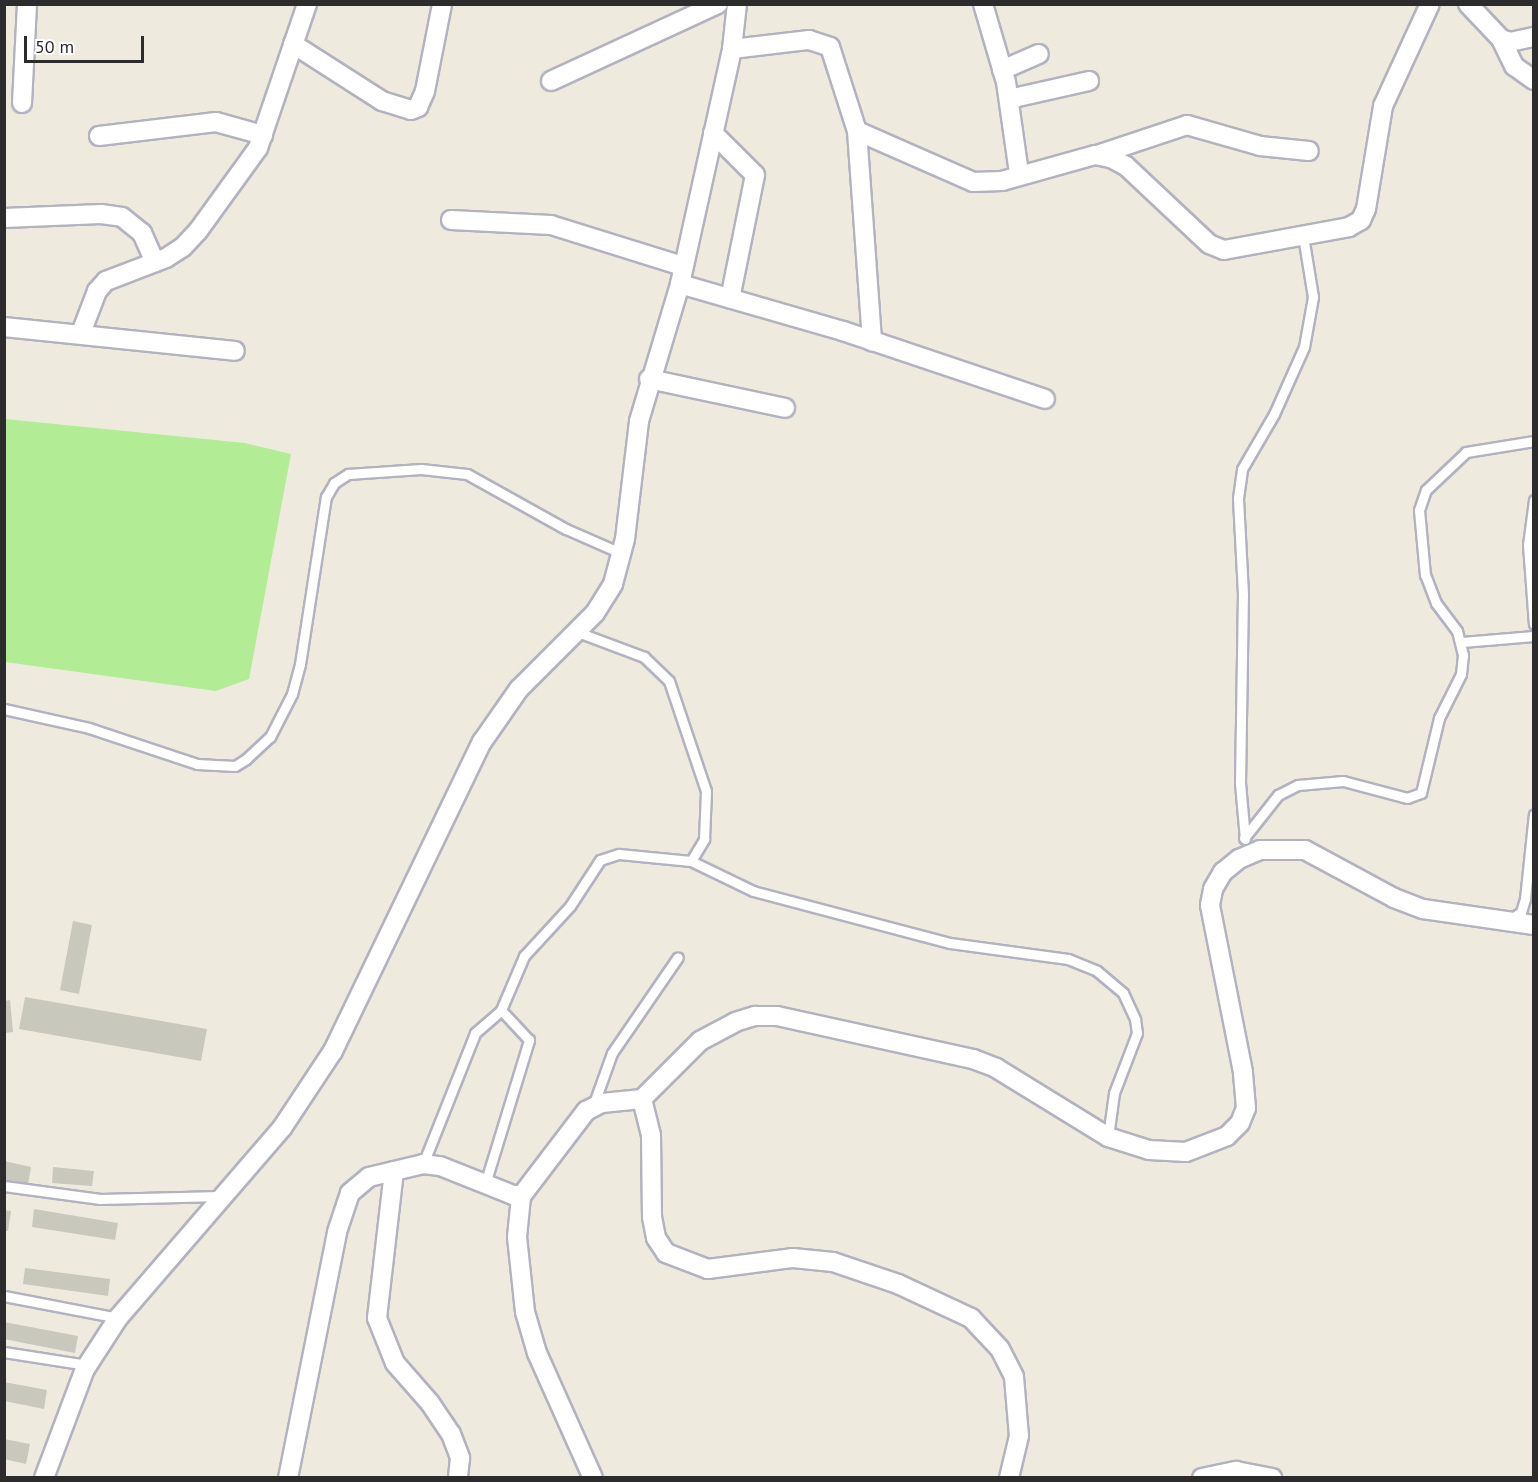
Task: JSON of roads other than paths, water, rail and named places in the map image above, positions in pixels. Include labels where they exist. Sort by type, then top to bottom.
[{"type":"street","points":[[22,103],[27,4]]},
{"type":"street","points":[[81,333],[98,291],[106,281],[155,262],[183,247],[198,231],[258,148],[306,4]]},
{"type":"street","points":[[293,44],[382,101],[411,110],[418,107],[425,91],[442,4]]},
{"type":"street","points":[[551,81],[718,4]]},
{"type":"street","points":[[44,1478],[87,1365],[118,1318],[282,1128],[333,1052],[482,742],[519,689],[595,613],[613,584],[623,554],[639,421],[649,379],[681,275],[732,49],[737,4]]},
{"type":"street","points":[[983,4],[1009,99],[1019,173]]},
{"type":"street","points":[[1095,155],[1126,166],[1209,244],[1224,250],[1349,227],[1361,220],[1383,106],[1430,4]]},
{"type":"street","points":[[1468,4],[1501,39],[1514,66],[1533,80]]},
{"type":"street","points":[[1501,39],[1510,42],[1533,37]]},
{"type":"street","points":[[732,49],[809,40],[825,43],[836,61],[857,131],[872,341]]},
{"type":"street","points":[[1002,70],[1039,54]]},
{"type":"street","points":[[1009,99],[1089,81]]},
{"type":"street","points":[[99,136],[216,122],[262,135]]},
{"type":"street","points":[[857,131],[973,182],[1002,181],[1019,173],[1095,155],[1187,124],[1260,146],[1309,151]]},
{"type":"street","points":[[713,133],[755,175],[730,298]]},
{"type":"street","points":[[4,218],[101,214],[122,217],[142,233],[155,262]]},
{"type":"street","points":[[451,220],[551,225],[681,275],[730,298],[872,341],[1045,399]]},
{"type":"street","points":[[4,327],[81,333],[234,351]]},
{"type":"street","points":[[649,379],[785,408]]},
{"type":"street","points":[[513,1195],[529,1190],[593,1106],[642,1099],[700,1041],[735,1022],[777,1016],[974,1059],[996,1068],[1108,1137],[1149,1150],[1186,1152],[1227,1136],[1240,1123],[1246,1093],[1210,905],[1213,889],[1223,872],[1245,847],[1305,850],[1394,898],[1423,909],[1511,919],[1533,925]]},
{"type":"street","points":[[642,1099],[651,1136],[651,1218],[656,1238],[666,1253],[708,1269],[793,1258],[833,1262],[898,1284],[971,1318],[1000,1349],[1014,1377],[1019,1436],[1009,1478]]},
{"type":"street","points":[[288,1478],[343,1212],[358,1184],[394,1171],[423,1164],[440,1166],[521,1197],[517,1237],[525,1312],[537,1353],[593,1478]]},
{"type":"street","points":[[394,1171],[377,1318],[394,1363],[430,1403],[451,1434],[460,1458],[458,1478]]},
{"type":"street","points":[[1202,1478],[1236,1471],[1272,1478]]},
{"type":"lane","points":[[1245,847],[1240,783],[1243,594],[1238,498],[1242,469],[1269,424],[1301,359],[1311,319],[1313,297],[1303,236]]},
{"type":"lane","points":[[1245,847],[1278,795],[1298,785],[1343,781],[1407,798],[1421,793],[1438,717],[1461,674],[1462,642],[1436,603],[1425,575],[1419,527],[1426,490],[1466,452],[1533,441]]},
{"type":"lane","points":[[4,709],[88,728],[196,764],[234,766],[246,759],[270,737],[292,694],[300,664],[326,497],[334,483],[348,474],[421,469],[467,474],[539,515],[623,554]]},
{"type":"lane","points":[[1533,500],[1528,570],[1533,624]]},
{"type":"lane","points":[[575,631],[644,657],[669,681],[706,790],[704,839],[691,861]]},
{"type":"lane","points":[[1462,642],[1533,636]]},
{"type":"lane","points":[[1511,919],[1521,912],[1525,899],[1533,814]]},
{"type":"lane","points":[[423,1164],[475,1033],[501,1010],[524,956],[570,906],[600,860],[619,854],[691,861],[753,891],[950,943],[1068,959],[1098,971],[1123,993],[1135,1019],[1137,1033],[1114,1093],[1108,1137]]},
{"type":"lane","points":[[593,1106],[612,1053],[678,957]]},
{"type":"lane","points":[[485,1184],[529,1040],[501,1010]]},
{"type":"lane","points":[[4,1186],[100,1198],[224,1196]]},
{"type":"lane","points":[[4,1296],[118,1318]]},
{"type":"lane","points":[[4,1352],[87,1365]]}]
